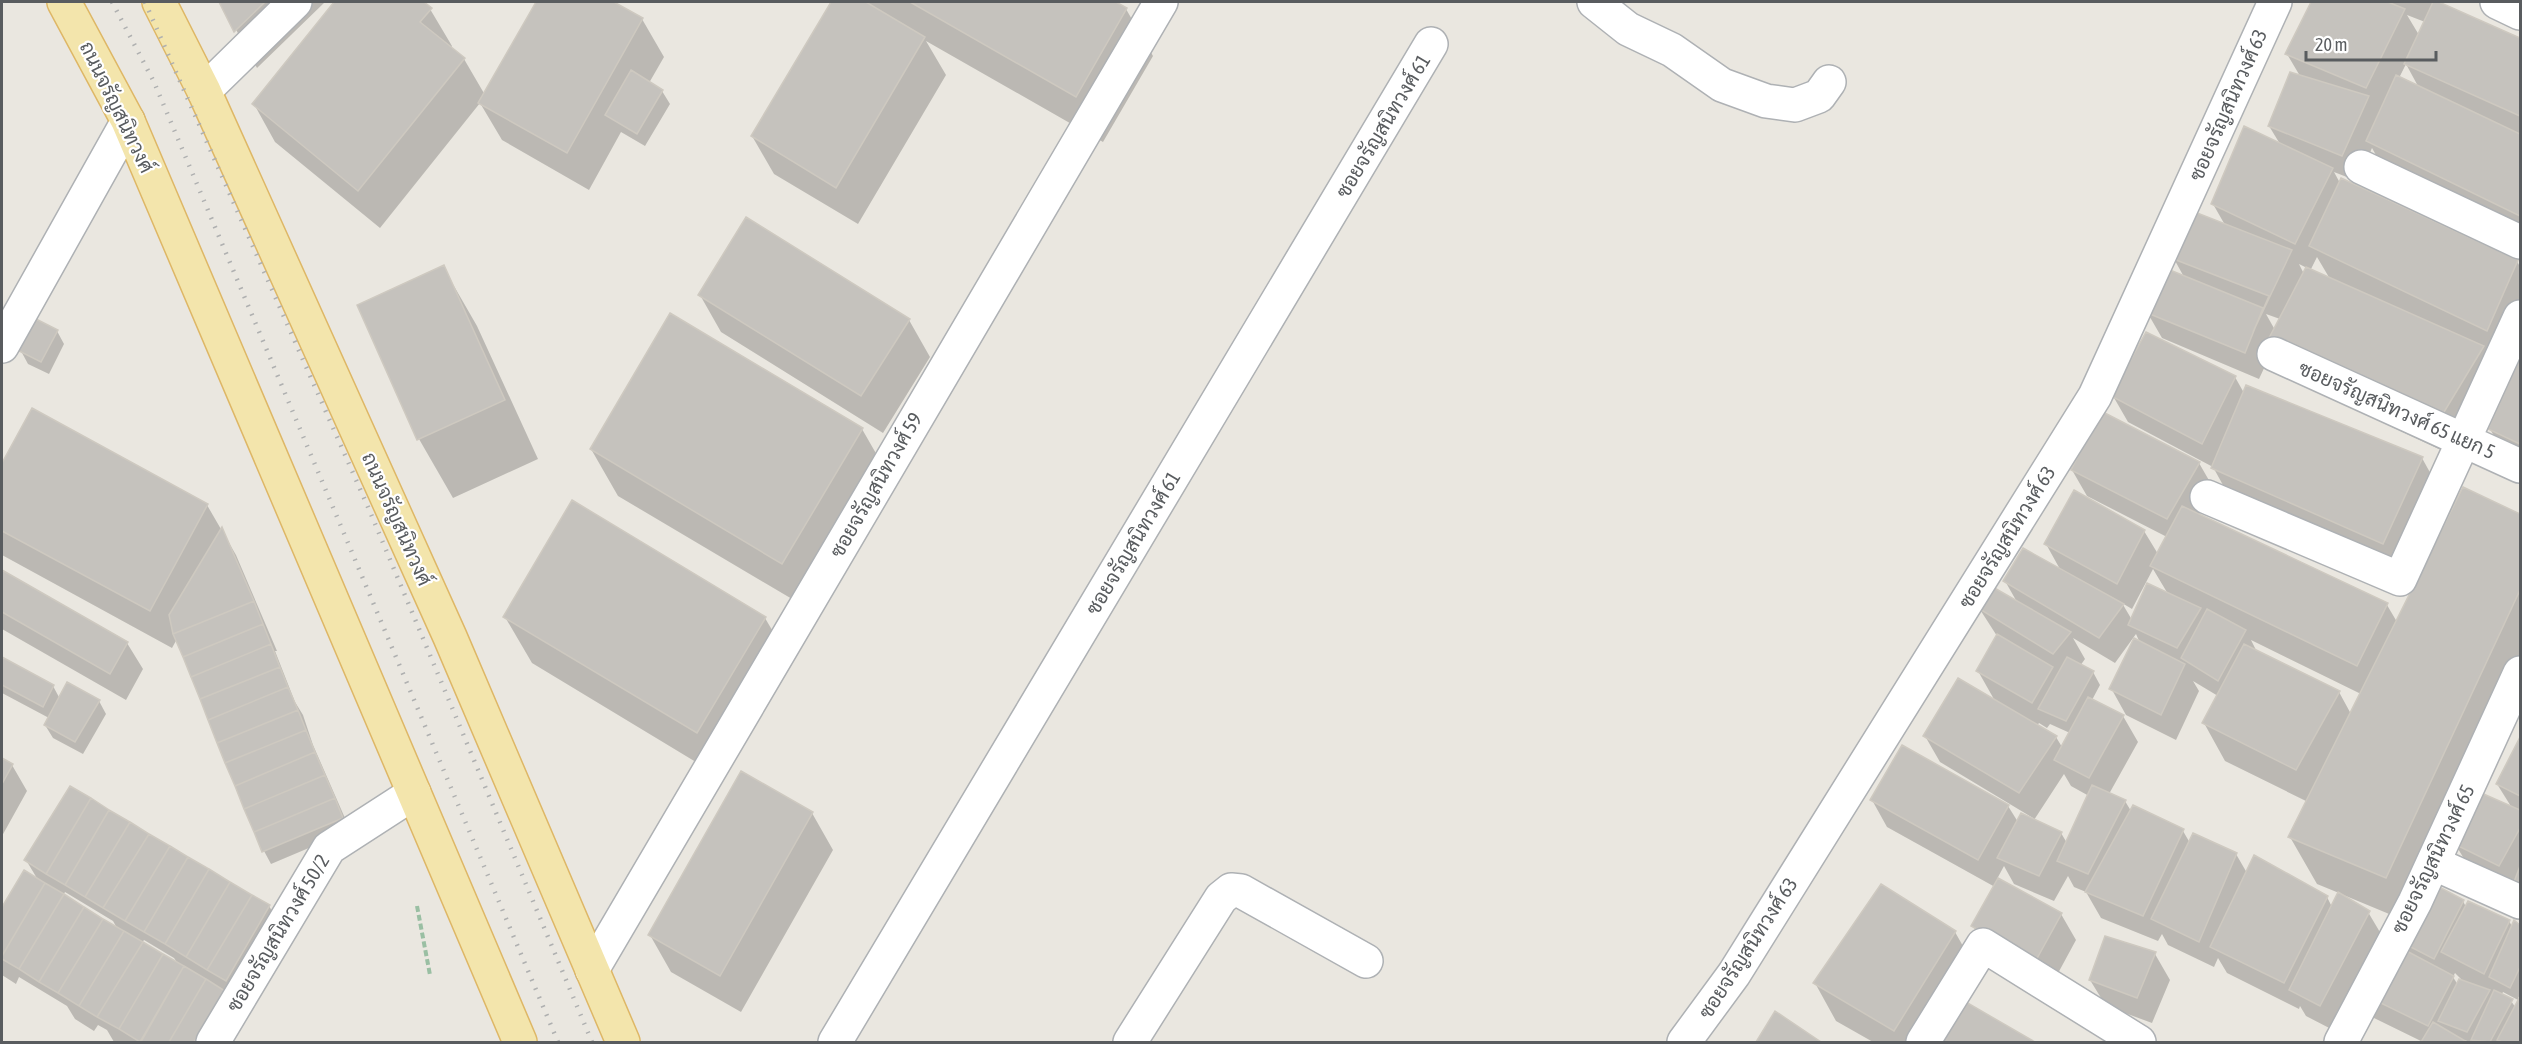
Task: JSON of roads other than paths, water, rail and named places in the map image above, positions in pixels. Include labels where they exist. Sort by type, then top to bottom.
[{"type":"main road","name":"ถนนจรัญสนิทวงศ์","points":[[64,2],[128,122],[520,1042]]},
{"type":"main road","name":"ถนนจรัญสนิทวงศ์","points":[[159,2],[204,91],[445,626],[623,1042]]},
{"type":"street","points":[[204,91],[295,2]]},
{"type":"street","name":"ซอยจรัญสนิทวงศ์ 59","points":[[592,970],[1161,2]]},
{"type":"street","points":[[1594,2],[1628,29],[1671,50],[1722,85],[1766,101],[1795,105],[1819,96],[1829,82]]},
{"type":"street","name":"ซอยจรัญสนิทวงศ์ 63","points":[[1684,1042],[1734,974],[2095,396],[2275,2]]},
{"type":"street","points":[[2497,2],[2520,13]]},
{"type":"street","name":"ซอยจรัญสนิทวงศ์ 61","points":[[835,1042],[1431,44]]},
{"type":"street","points":[[2,346],[128,122]]},
{"type":"street","points":[[2361,167],[2520,242]]},
{"type":"street","points":[[2207,497],[2400,579],[2520,317]]},
{"type":"street","name":"ซอยจรัญสนิทวงศ์ 65 แยก 5","points":[[2274,354],[2520,466]]},
{"type":"street","name":"ซอยจรัญสนิทวงศ์ 65","points":[[2341,1042],[2415,902],[2520,673]]},
{"type":"street","name":"ซอยจรัญสนิทวงศ์ 50/2","points":[[213,1042],[329,848],[414,794]]},
{"type":"street","points":[[2433,863],[2520,902]]},
{"type":"street","points":[[1130,1042],[1221,898],[1231,890],[1241,891],[1366,961]]},
{"type":"street","points":[[1923,1042],[1983,945],[2139,1042]]},
{"type":"railway","points":[[112,2],[154,82],[558,1042]]},
{"type":"railway","points":[[145,2],[368,507],[592,1042]]}]
